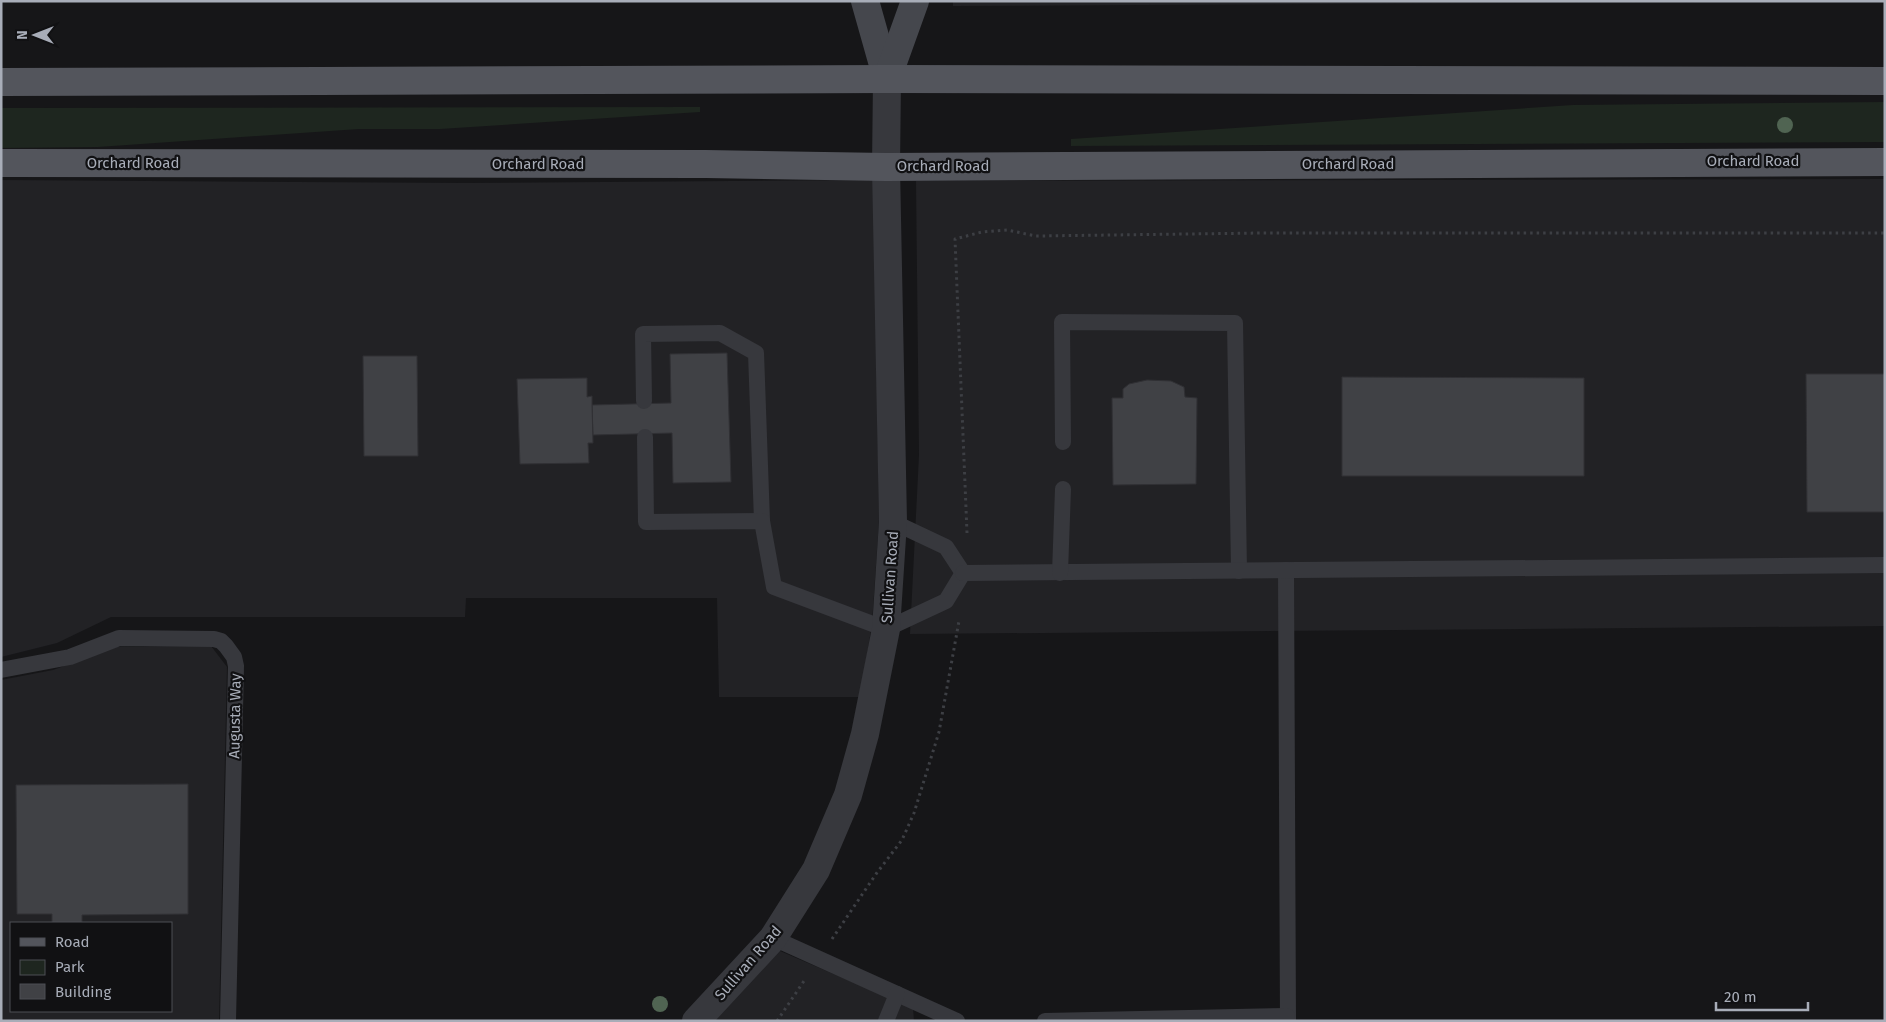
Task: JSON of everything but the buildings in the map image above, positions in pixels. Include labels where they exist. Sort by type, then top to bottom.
[{"type":"main road","points":[[1,82],[888,80],[1885,81]]},
{"type":"main road","name":"Orchard Road","points":[[1,163],[696,164],[886,167],[1885,162]]},
{"type":"street","name":"Sullivan Road","points":[[696,1021],[773,938],[816,870],[848,796],[865,734],[886,629],[893,522],[886,167],[888,80],[865,1]]},
{"type":"street","name":"Sullivan Road","points":[[888,80],[915,1]]},
{"type":"lane","points":[[1063,442],[1062,322],[1235,323],[1239,571]]},
{"type":"lane","points":[[644,401],[643,334],[720,333],[756,353],[762,521],[774,587],[886,629],[946,601],[963,573]]},
{"type":"lane","points":[[645,437],[646,522],[762,521]]},
{"type":"lane","points":[[1060,573],[1063,489]]},
{"type":"lane","points":[[893,522],[946,547],[963,573]]},
{"type":"lane","points":[[963,573],[1885,565]]},
{"type":"lane","points":[[1045,1021],[1287,1018],[1286,570]]},
{"type":"lane","name":"Augusta Way","points":[[1,670],[70,657],[119,638],[207,638],[221,641],[230,651],[236,666],[228,1021]]},
{"type":"lane","points":[[773,938],[957,1021]]},
{"type":"lane","points":[[886,1021],[897,994]]},
{"type":"path","points":[[963,573],[967,528],[964,495],[955,239],[982,232],[1007,230],[1036,236],[1262,233],[1885,233]]},
{"type":"path","points":[[777,1021],[876,874],[902,840],[914,813],[938,732],[950,676],[959,619]]},
{"type":"shaded area","points":[[953,1],[1885,1],[953,6]]},
{"type":"shaded area","points":[[1885,179],[1885,626],[910,634],[919,455],[916,181]]},
{"type":"shaded area","points":[[1,180],[465,183],[874,180],[879,521],[872,624],[860,697],[719,697],[717,598],[466,598],[465,617],[111,617],[57,643],[1,657]]},
{"type":"shaded area","points":[[211,646],[227,667],[219,1021],[1,1021],[1,680],[53,670],[116,647]]},
{"type":"shaded area","points":[[773,948],[913,1008],[914,1021],[707,1021]]},
{"type":"green space","points":[[1885,102],[1885,142],[1071,146],[1071,139],[1573,105]]},
{"type":"green space","points":[[700,107],[700,112],[440,129],[359,129],[98,147],[1,148],[1,108]]}]
